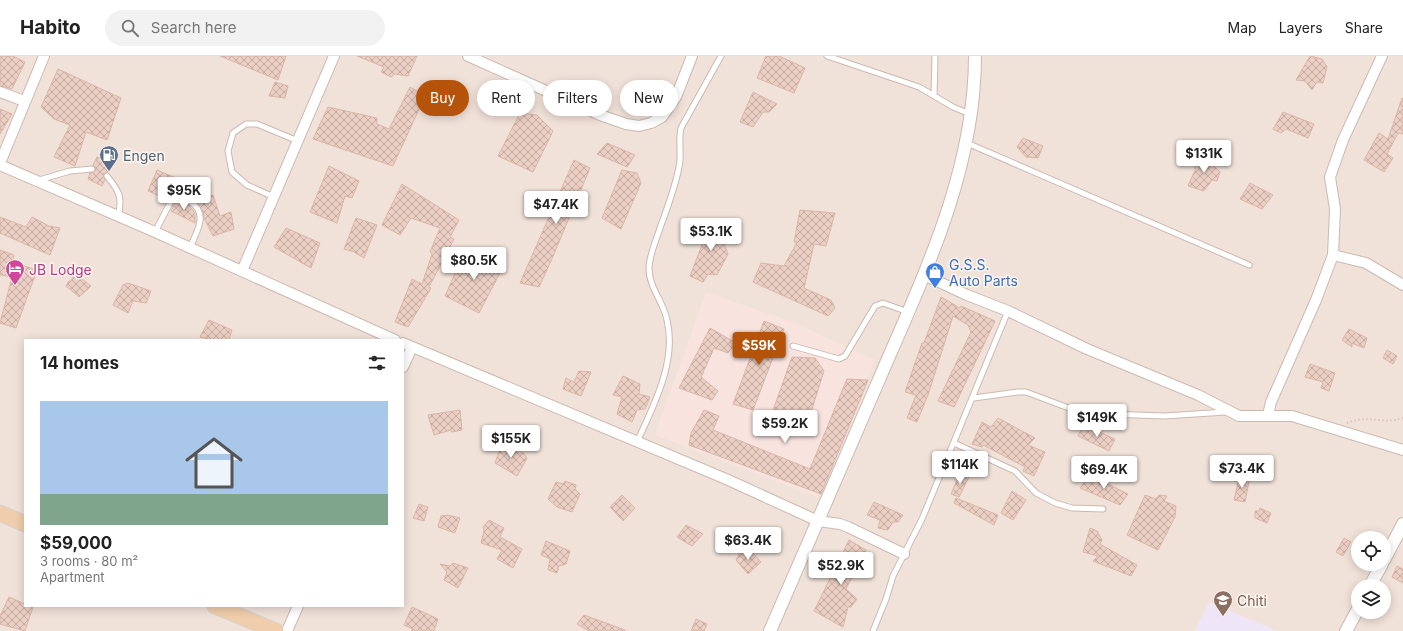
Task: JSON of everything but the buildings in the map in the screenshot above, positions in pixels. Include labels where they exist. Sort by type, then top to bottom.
[{"type":"main road","points":[[0,513],[24,524]]},
{"type":"main road","points":[[217,607],[276,631]]},
{"type":"street","points":[[44,56],[24,101],[0,164],[393,339]]},
{"type":"street","points":[[242,271],[334,56]]},
{"type":"street","points":[[468,56],[600,115],[626,124],[639,126],[651,123],[662,117],[676,97],[692,56]]},
{"type":"street","points":[[770,631],[924,275],[953,197],[967,143],[975,89],[975,56]]},
{"type":"street","points":[[1268,415],[1271,402],[1316,300],[1333,255],[1335,209],[1330,177],[1343,140],[1382,56]]},
{"type":"street","points":[[0,92],[24,101]]},
{"type":"street","points":[[1333,255],[1366,263],[1403,284]]},
{"type":"street","points":[[924,275],[967,295],[1008,311],[1087,349],[1198,395],[1228,412],[1239,416],[1292,416],[1403,450]]},
{"type":"street","points":[[404,362],[407,345],[726,479],[818,520],[840,524],[904,554]]},
{"type":"street","points":[[1391,547],[1403,524]]},
{"type":"street","points":[[287,631],[298,607]]},
{"type":"street","points":[[1346,631],[1353,619]]},
{"type":"lane","points":[[637,442],[660,392],[666,368],[669,339],[667,320],[649,270],[650,258],[668,207],[680,166],[678,138],[681,128],[721,56]]},
{"type":"lane","points":[[827,56],[919,87],[953,107],[971,115]]},
{"type":"lane","points":[[934,96],[935,56]]},
{"type":"lane","points":[[274,197],[247,185],[232,172],[228,151],[233,133],[246,124],[257,124],[298,141]]},
{"type":"lane","points":[[967,143],[1249,265]]},
{"type":"lane","points":[[36,181],[70,171],[92,169]]},
{"type":"lane","points":[[107,176],[116,187],[122,202],[118,217]]},
{"type":"lane","points":[[155,232],[173,197],[178,196],[190,201],[200,212],[201,220],[190,248]]},
{"type":"lane","points":[[793,346],[839,358],[845,356],[875,306],[883,303],[908,312]]},
{"type":"lane","points":[[873,631],[886,599],[893,576],[922,519],[974,398],[1008,311]]},
{"type":"lane","points":[[974,398],[1026,392],[1082,413],[1116,415],[1164,416],[1228,412]]},
{"type":"lane","points":[[954,443],[1015,471],[1036,493],[1055,503],[1072,508],[1103,509]]},
{"type":"path","points":[[1334,430],[1356,419],[1364,418],[1387,420],[1403,418]]},
{"type":"shaded area","points":[[0,56],[1403,56],[1403,631],[0,631]]},
{"type":"shaded area","points":[[706,292],[792,322],[875,360],[818,497],[655,435]]},
{"type":"shaded area","name":"Chiti","points":[[1209,602],[1277,631],[1195,631]]},
{"type":"place","name":"Engen","points":[[109,172]]},
{"type":"place","name":"JB Lodge","points":[[15,286]]},
{"type":"place","name":"G.S.S. Auto Parts","points":[[935,289]]},
{"type":"place","name":"Chiti","points":[[1223,617]]}]
